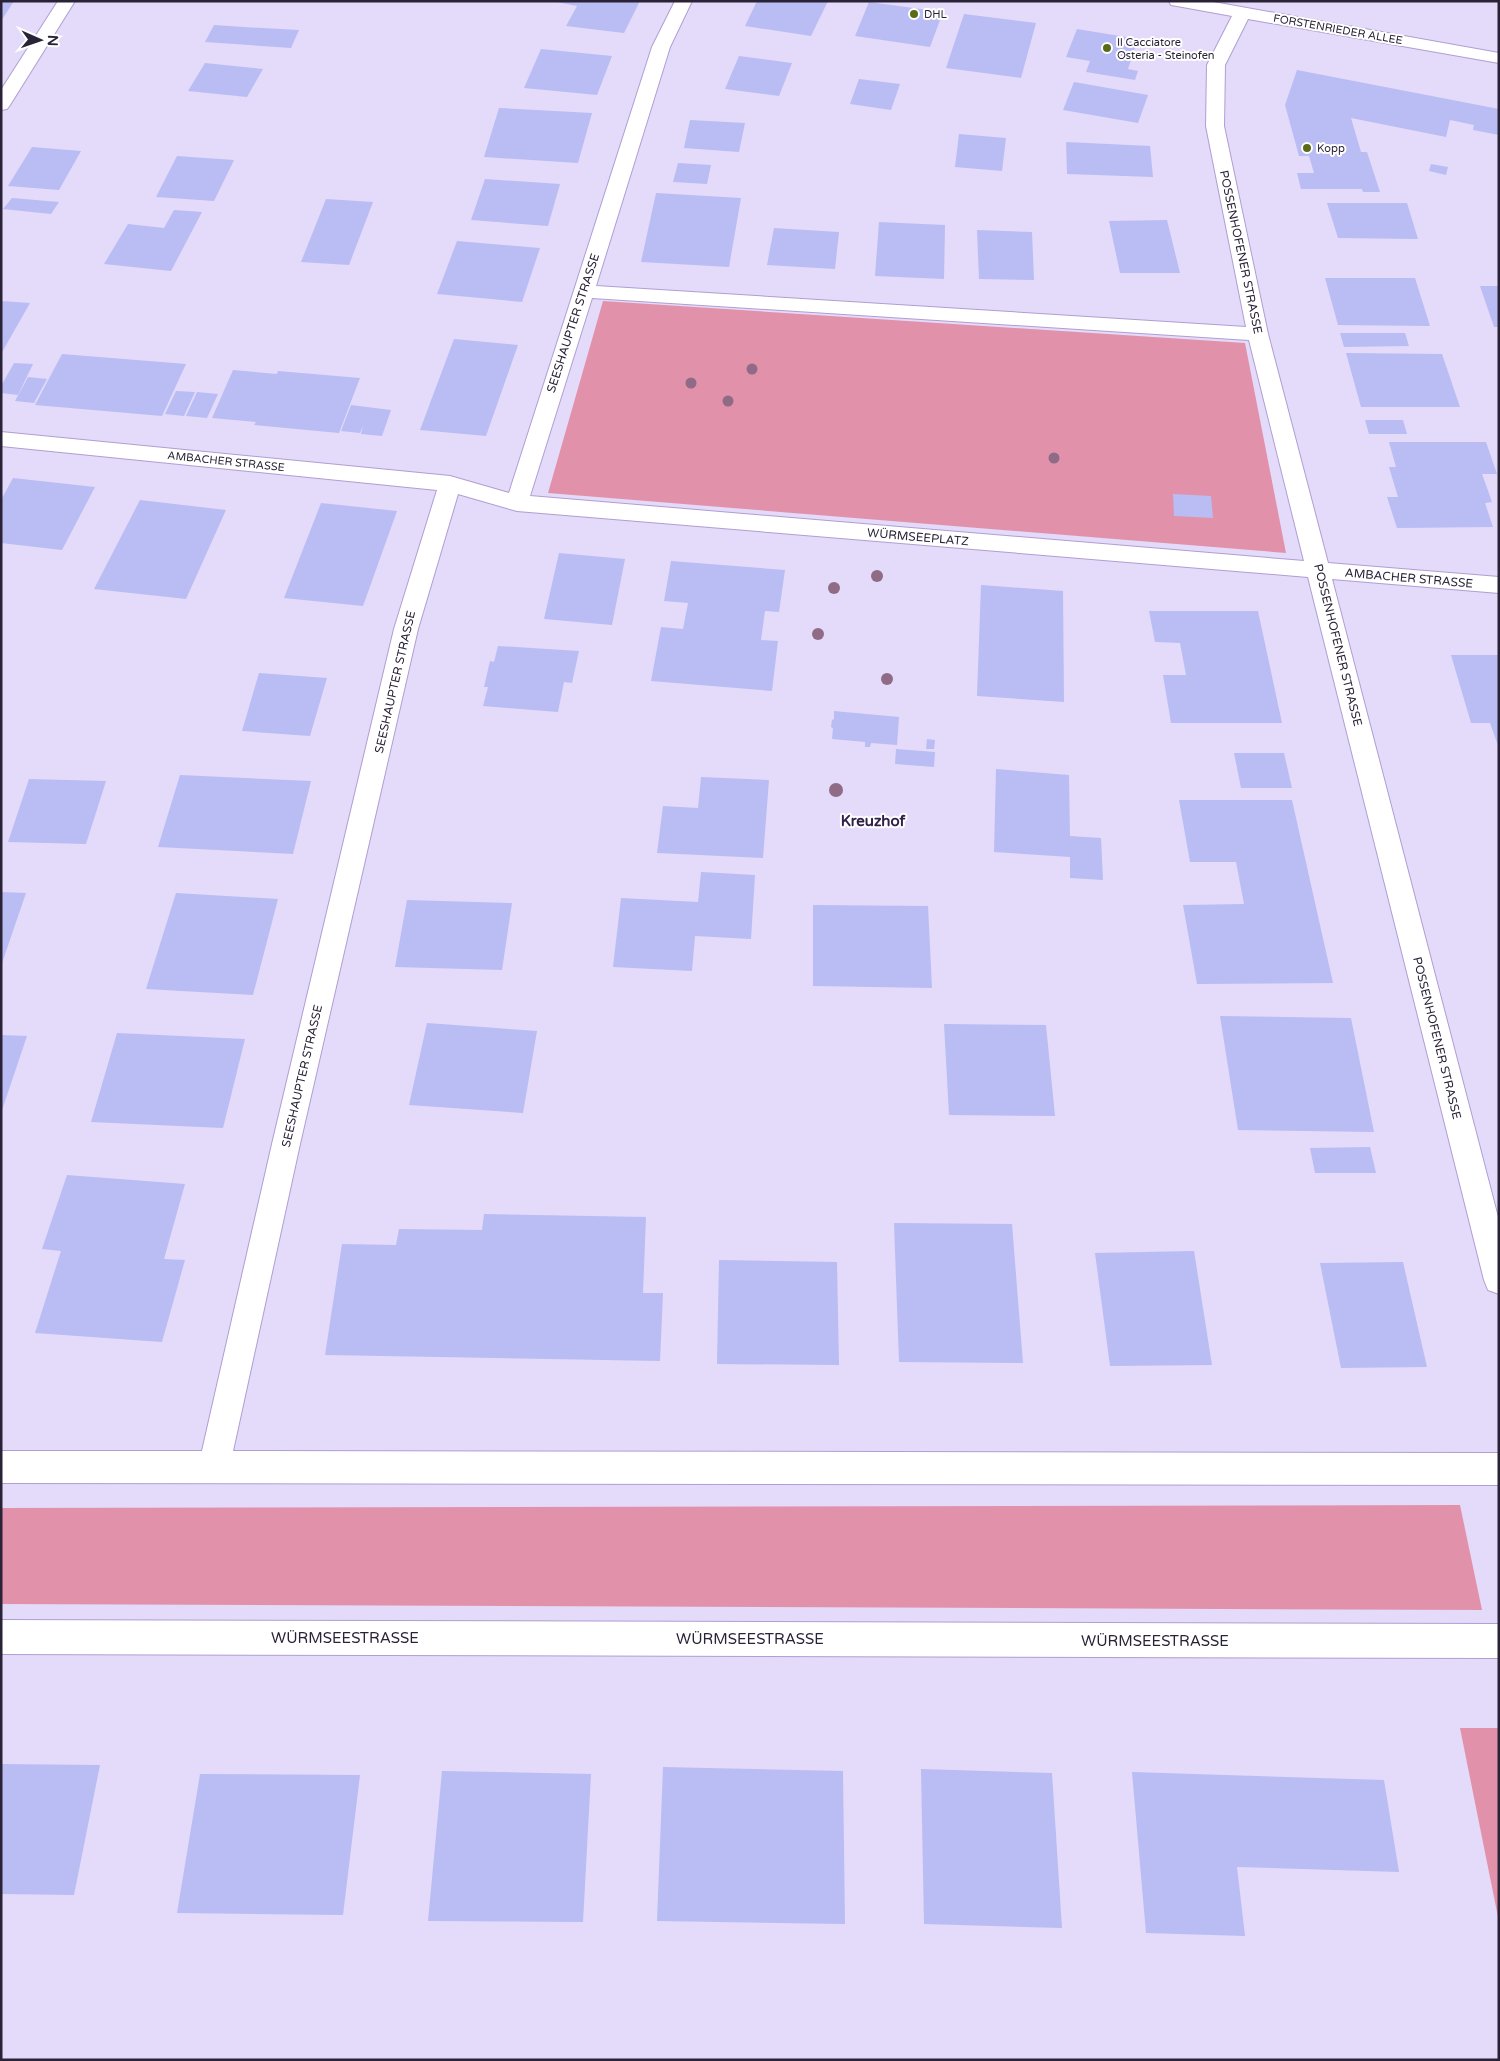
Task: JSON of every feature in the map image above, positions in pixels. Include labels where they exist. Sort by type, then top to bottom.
[{"type":"street","points":[[1,106],[67,1]]},
{"type":"street","name":"SEESHAUPTER STRASSE","points":[[517,503],[662,47],[684,1]]},
{"type":"street","name":"FORSTENRIEDER ALLEE","points":[[1177,1],[1499,58]]},
{"type":"street","name":"POSSENHOFENER STRASSE","points":[[1243,12],[1216,65],[1215,126],[1258,334],[1499,1280]]},
{"type":"street","points":[[583,291],[1258,334]]},
{"type":"street","name":"AMBACHER STRASSE","points":[[1,439],[450,484]]},
{"type":"street","points":[[450,484],[517,503]]},
{"type":"street","name":"SEESHAUPTER STRASSE","points":[[214,1467],[286,1144],[406,629],[450,484]]},
{"type":"street","name":"WÜRMSEEPLATZ","points":[[517,503],[1319,570]]},
{"type":"street","name":"AMBACHER STRASSE","points":[[1319,570],[1499,585]]},
{"type":"street","points":[[1,1467],[1499,1469]]},
{"type":"street","name":"WÜRMSEESTRASSE","points":[[1,1637],[1499,1642]]},
{"type":"shaded area","points":[[603,301],[1245,343],[1286,553],[548,493]]},
{"type":"shaded area","points":[[1460,1505],[1482,1610],[1,1604],[1,1508]]},
{"type":"shaded area","points":[[1460,1728],[1499,1728],[1499,1922]]},
{"type":"building","points":[[1,1],[14,1],[1,21]]},
{"type":"building","points":[[552,1],[640,1],[624,33],[566,26],[577,6]]},
{"type":"building","points":[[757,1],[828,1],[811,36],[745,26]]},
{"type":"building","points":[[869,2],[943,12],[930,47],[855,36]]},
{"type":"building","points":[[964,14],[1036,23],[1021,78],[946,68]]},
{"type":"building","points":[[214,25],[299,30],[291,48],[205,42]]},
{"type":"building","points":[[1077,29],[1138,39],[1128,69],[1138,71],[1135,80],[1086,72],[1090,61],[1066,57]]},
{"type":"building","points":[[541,49],[612,56],[597,95],[524,88]]},
{"type":"building","points":[[739,56],[792,63],[779,96],[725,89]]},
{"type":"building","points":[[205,63],[263,69],[247,97],[188,91]]},
{"type":"building","points":[[1297,70],[1499,109],[1499,135],[1473,130],[1474,125],[1450,120],[1446,137],[1351,118],[1361,152],[1367,152],[1380,192],[1363,192],[1362,189],[1301,189],[1297,173],[1314,173],[1309,156],[1299,156],[1285,105]]},
{"type":"building","points":[[859,79],[900,84],[891,110],[850,104]]},
{"type":"building","points":[[1074,82],[1148,95],[1138,123],[1063,110]]},
{"type":"building","points":[[499,108],[592,113],[578,163],[484,157]]},
{"type":"building","points":[[690,120],[745,123],[739,152],[684,148]]},
{"type":"building","points":[[959,134],[1006,138],[1002,171],[955,167]]},
{"type":"building","points":[[1066,142],[1150,146],[1153,177],[1067,174]]},
{"type":"building","points":[[32,147],[81,151],[59,190],[8,186]]},
{"type":"building","points":[[177,156],[234,160],[214,201],[156,197]]},
{"type":"building","points":[[678,163],[711,165],[707,184],[673,182]]},
{"type":"building","points":[[1431,164],[1448,167],[1446,175],[1429,171]]},
{"type":"building","points":[[485,179],[560,184],[548,226],[471,220]]},
{"type":"building","points":[[656,193],[741,198],[729,267],[641,262]]},
{"type":"building","points":[[12,198],[59,202],[51,214],[3,209]]},
{"type":"building","points":[[326,199],[373,202],[349,265],[301,262]]},
{"type":"building","points":[[1327,203],[1407,203],[1418,239],[1338,238]]},
{"type":"building","points":[[174,210],[202,212],[171,271],[104,264],[128,224],[164,228]]},
{"type":"building","points":[[1167,220],[1180,273],[1120,273],[1109,221]]},
{"type":"building","points":[[879,222],[945,225],[944,279],[875,276]]},
{"type":"building","points":[[774,228],[839,232],[835,269],[767,265]]},
{"type":"building","points":[[977,230],[1032,232],[1034,280],[979,279]]},
{"type":"building","points":[[457,241],[540,248],[522,302],[437,294]]},
{"type":"building","points":[[1325,278],[1415,278],[1430,326],[1338,325]]},
{"type":"building","points":[[1480,286],[1499,286],[1499,327],[1494,327]]},
{"type":"building","points":[[1,301],[30,303],[1,354]]},
{"type":"building","points":[[1340,333],[1405,333],[1409,346],[1344,347]]},
{"type":"building","points":[[454,339],[518,345],[486,436],[420,430]]},
{"type":"building","points":[[1346,353],[1442,354],[1460,407],[1361,407]]},
{"type":"building","points":[[62,354],[186,364],[162,416],[35,405]]},
{"type":"building","points":[[14,363],[33,364],[18,395],[1,393],[1,386]]},
{"type":"building","points":[[233,370],[277,374],[278,371],[360,378],[339,433],[254,425],[256,422],[212,418]]},
{"type":"building","points":[[28,377],[47,379],[34,403],[15,401]]},
{"type":"building","points":[[176,391],[195,392],[184,416],[165,414]]},
{"type":"building","points":[[197,392],[218,394],[207,418],[186,416]]},
{"type":"building","points":[[351,405],[391,410],[382,436],[361,434],[363,426],[360,433],[341,431]]},
{"type":"building","points":[[1365,420],[1403,420],[1407,434],[1369,434]]},
{"type":"building","points":[[1389,442],[1486,442],[1497,474],[1482,474],[1492,502],[1485,503],[1493,527],[1397,528],[1387,497],[1398,497],[1389,467],[1396,467]]},
{"type":"building","points":[[13,478],[95,487],[62,550],[1,543],[1,500]]},
{"type":"building","points":[[1173,494],[1211,496],[1213,518],[1174,516]]},
{"type":"building","points":[[140,500],[226,510],[186,599],[94,589]]},
{"type":"building","points":[[321,503],[397,511],[363,606],[284,598]]},
{"type":"building","points":[[559,553],[625,559],[612,625],[544,619]]},
{"type":"building","points":[[671,561],[785,570],[779,612],[765,611],[761,640],[778,641],[772,691],[651,681],[661,627],[683,629],[688,603],[664,601]]},
{"type":"building","points":[[981,585],[1063,591],[1064,702],[977,696]]},
{"type":"building","points":[[1149,611],[1258,611],[1282,723],[1171,723],[1163,675],[1186,675],[1180,643],[1155,642]]},
{"type":"building","points":[[498,646],[579,651],[572,683],[564,682],[558,712],[483,706],[488,687],[484,687],[490,661],[494,662]]},
{"type":"building","points":[[1451,655],[1499,655],[1499,748],[1490,723],[1471,723]]},
{"type":"building","points":[[259,673],[327,678],[310,736],[242,731]]},
{"type":"building","points":[[834,711],[899,717],[897,745],[871,743],[870,747],[865,747],[865,742],[832,739],[833,728],[831,727]]},
{"type":"building","points":[[927,739],[935,740],[934,749],[926,749]]},
{"type":"building","points":[[896,749],[935,752],[934,767],[895,764]]},
{"type":"building","points":[[1234,753],[1284,753],[1292,788],[1241,788]]},
{"type":"building","points":[[996,769],[1069,775],[1070,836],[1101,838],[1103,880],[1070,878],[1070,857],[994,852]]},
{"type":"building","points":[[180,775],[311,781],[293,854],[158,847]]},
{"type":"building","points":[[701,777],[769,780],[763,858],[657,853],[663,806],[698,808]]},
{"type":"building","points":[[29,779],[106,781],[86,844],[8,842]]},
{"type":"building","points":[[1179,800],[1292,800],[1333,983],[1197,984],[1183,905],[1244,904],[1236,862],[1190,862]]},
{"type":"building","points":[[701,872],[755,875],[751,939],[695,936],[692,971],[613,967],[621,898],[698,902]]},
{"type":"building","points":[[1,892],[26,893],[2,963],[1,962]]},
{"type":"building","points":[[176,893],[278,899],[253,995],[146,989]]},
{"type":"building","points":[[407,900],[512,903],[502,970],[395,967]]},
{"type":"building","points":[[813,905],[928,906],[932,988],[813,986]]},
{"type":"building","points":[[1220,1016],[1351,1018],[1374,1132],[1238,1130]]},
{"type":"building","points":[[427,1023],[537,1031],[523,1113],[409,1105]]},
{"type":"building","points":[[944,1024],[1046,1025],[1055,1116],[949,1115]]},
{"type":"building","points":[[117,1033],[245,1039],[223,1128],[91,1122]]},
{"type":"building","points":[[1,1035],[27,1036],[1,1113]]},
{"type":"building","points":[[1370,1147],[1376,1173],[1315,1173],[1310,1148]]},
{"type":"building","points":[[67,1175],[185,1184],[164,1259],[185,1260],[162,1342],[35,1333],[61,1251],[42,1249]]},
{"type":"building","points":[[484,1214],[646,1217],[643,1293],[663,1293],[660,1361],[325,1355],[342,1244],[396,1245],[399,1229],[482,1230]]},
{"type":"building","points":[[894,1223],[1012,1224],[1023,1363],[899,1362]]},
{"type":"building","points":[[1194,1251],[1212,1365],[1110,1366],[1095,1253]]},
{"type":"building","points":[[719,1260],[837,1262],[839,1365],[717,1364]]},
{"type":"building","points":[[1403,1262],[1427,1367],[1341,1368],[1320,1263]]},
{"type":"building","points":[[1,1764],[100,1765],[74,1895],[1,1894]]},
{"type":"building","points":[[663,1767],[843,1771],[845,1924],[657,1921]]},
{"type":"building","points":[[921,1769],[1052,1773],[1062,1928],[924,1924]]},
{"type":"building","points":[[442,1771],[591,1774],[583,1922],[428,1921]]},
{"type":"building","points":[[1132,1772],[1384,1780],[1399,1872],[1237,1867],[1245,1936],[1146,1933]]},
{"type":"building","points":[[200,1774],[360,1775],[343,1915],[177,1913]]},
{"type":"place","name":"DHL","points":[[914,14]]},
{"type":"place","name":"Il Cacciatore Osteria - Steinofen","points":[[1107,48]]},
{"type":"place","name":"Kopp","points":[[1307,148]]},
{"type":"district","name":"Kreuzhof","points":[[873,821]]}]
